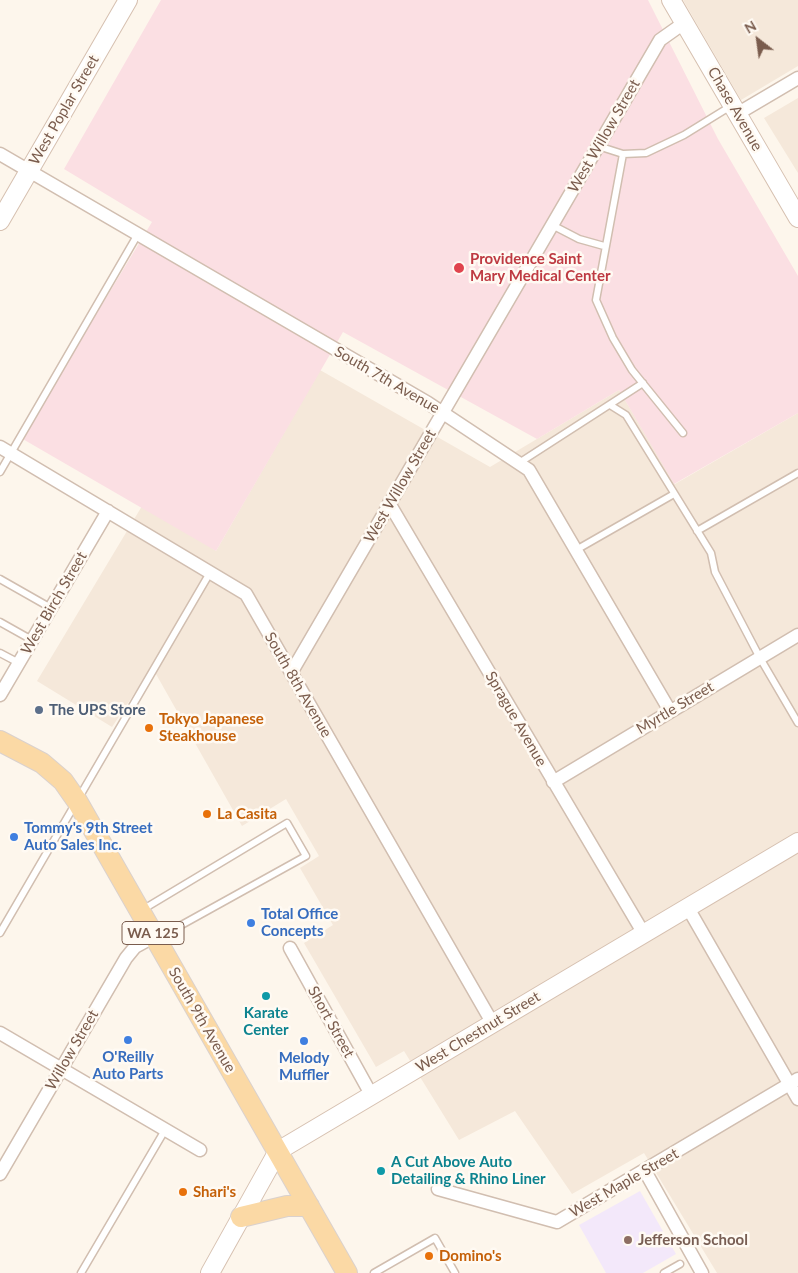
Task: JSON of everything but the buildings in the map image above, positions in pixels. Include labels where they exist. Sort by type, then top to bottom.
[{"type":"main road","name":"West Poplar Street","points":[[0,221],[128,0]]},
{"type":"main road","name":"Chase Avenue","points":[[671,0],[798,218]]},
{"type":"main road","name":"South 9th Avenue","points":[[0,741],[42,763],[63,781],[77,801],[309,1206],[344,1271]]},
{"type":"main road","name":"West Chestnut Street","points":[[210,1273],[278,1152],[798,842]]},
{"type":"main road","points":[[241,1217],[287,1206],[309,1206]]},
{"type":"street","name":"West Willow Street","points":[[291,673],[660,40],[684,23]]},
{"type":"street","points":[[735,110],[798,78]]},
{"type":"street","name":"South 7th Avenue","points":[[0,154],[442,412],[529,470],[670,711]]},
{"type":"street","name":"South 8th Avenue","points":[[6,450],[211,571],[246,594],[493,1024]]},
{"type":"street","name":"Sprague Avenue","points":[[389,504],[644,934]]},
{"type":"street","name":"West Birch Street","points":[[0,695],[108,510]]},
{"type":"street","name":"Myrtle Street","points":[[553,782],[798,635]]},
{"type":"street","points":[[688,908],[794,1082],[798,1099]]},
{"type":"street","name":"Willow Street","points":[[0,1174],[129,954],[135,947],[156,937]]},
{"type":"street","name":"Short Street","points":[[290,948],[372,1096]]},
{"type":"street","points":[[0,1033],[200,1150]]},
{"type":"street","name":"West Maple Street","points":[[438,1189],[558,1222],[794,1082]]},
{"type":"street","points":[[645,1171],[702,1273]]},
{"type":"lane","points":[[598,146],[622,154],[646,153],[735,110]]},
{"type":"lane","points":[[622,154],[604,246],[596,300],[617,346],[632,370],[683,433]]},
{"type":"lane","points":[[552,225],[579,239],[604,246]]},
{"type":"lane","points":[[0,472],[6,450],[138,234]]},
{"type":"lane","points":[[519,463],[643,383]]},
{"type":"lane","points":[[610,405],[626,415],[697,531],[710,553],[715,572],[760,658],[798,722]]},
{"type":"lane","points":[[697,531],[798,472]]},
{"type":"lane","points":[[576,550],[674,494]]},
{"type":"lane","points":[[0,933],[211,571]]},
{"type":"lane","points":[[0,579],[51,608]]},
{"type":"lane","points":[[0,622],[32,640]]},
{"type":"lane","points":[[0,652],[18,663]]},
{"type":"lane","points":[[141,911],[287,823],[306,856],[156,937]]},
{"type":"lane","points":[[81,1273],[165,1130]]},
{"type":"lane","points":[[374,1273],[435,1238],[455,1273]]},
{"type":"lane","points":[[664,1273],[680,1264]]},
{"type":"shaded area","name":"Providence Saint Mary Medical Center","points":[[161,0],[648,0],[718,139],[798,276],[798,413],[674,484],[619,390],[537,439],[343,332],[216,551],[21,438],[152,222],[64,169]]},
{"type":"shaded area","points":[[683,0],[798,0],[798,66],[741,100]]},
{"type":"shaded area","points":[[798,98],[798,173],[764,118]]},
{"type":"shaded area","points":[[320,370],[490,467],[619,390],[675,484],[798,413],[798,1273],[717,1273],[644,1153],[572,1194],[515,1111],[459,1140],[404,1051],[376,1067],[304,943],[333,925],[300,868],[319,856],[286,799],[242,826],[152,667],[112,727],[37,681],[145,501],[216,551]]},
{"type":"shaded area","name":"Jefferson School","points":[[640,1191],[676,1254],[643,1273],[606,1273],[579,1225]]},
{"type":"place","name":"Providence Saint Mary Medical Center","points":[[459,268]]},
{"type":"place","name":"The UPS Store","points":[[39,710]]},
{"type":"place","name":"Tokyo Japanese Steakhouse","points":[[149,728]]},
{"type":"place","name":"La Casita","points":[[207,814]]},
{"type":"place","name":"Tommy's 9th Street Auto Sales Inc.","points":[[14,837]]},
{"type":"place","name":"Total Office Concepts","points":[[251,923]]},
{"type":"place","name":"Karate Center","points":[[266,996]]},
{"type":"place","name":"O'Reilly Auto Parts","points":[[128,1040]]},
{"type":"place","name":"Melody Muffler","points":[[304,1041]]},
{"type":"place","name":"A Cut Above Auto Detailing & Rhino Liner","points":[[381,1171]]},
{"type":"place","name":"Shari's","points":[[183,1192]]},
{"type":"place","name":"Jefferson School","points":[[628,1240]]},
{"type":"place","name":"Domino's","points":[[429,1256]]}]
